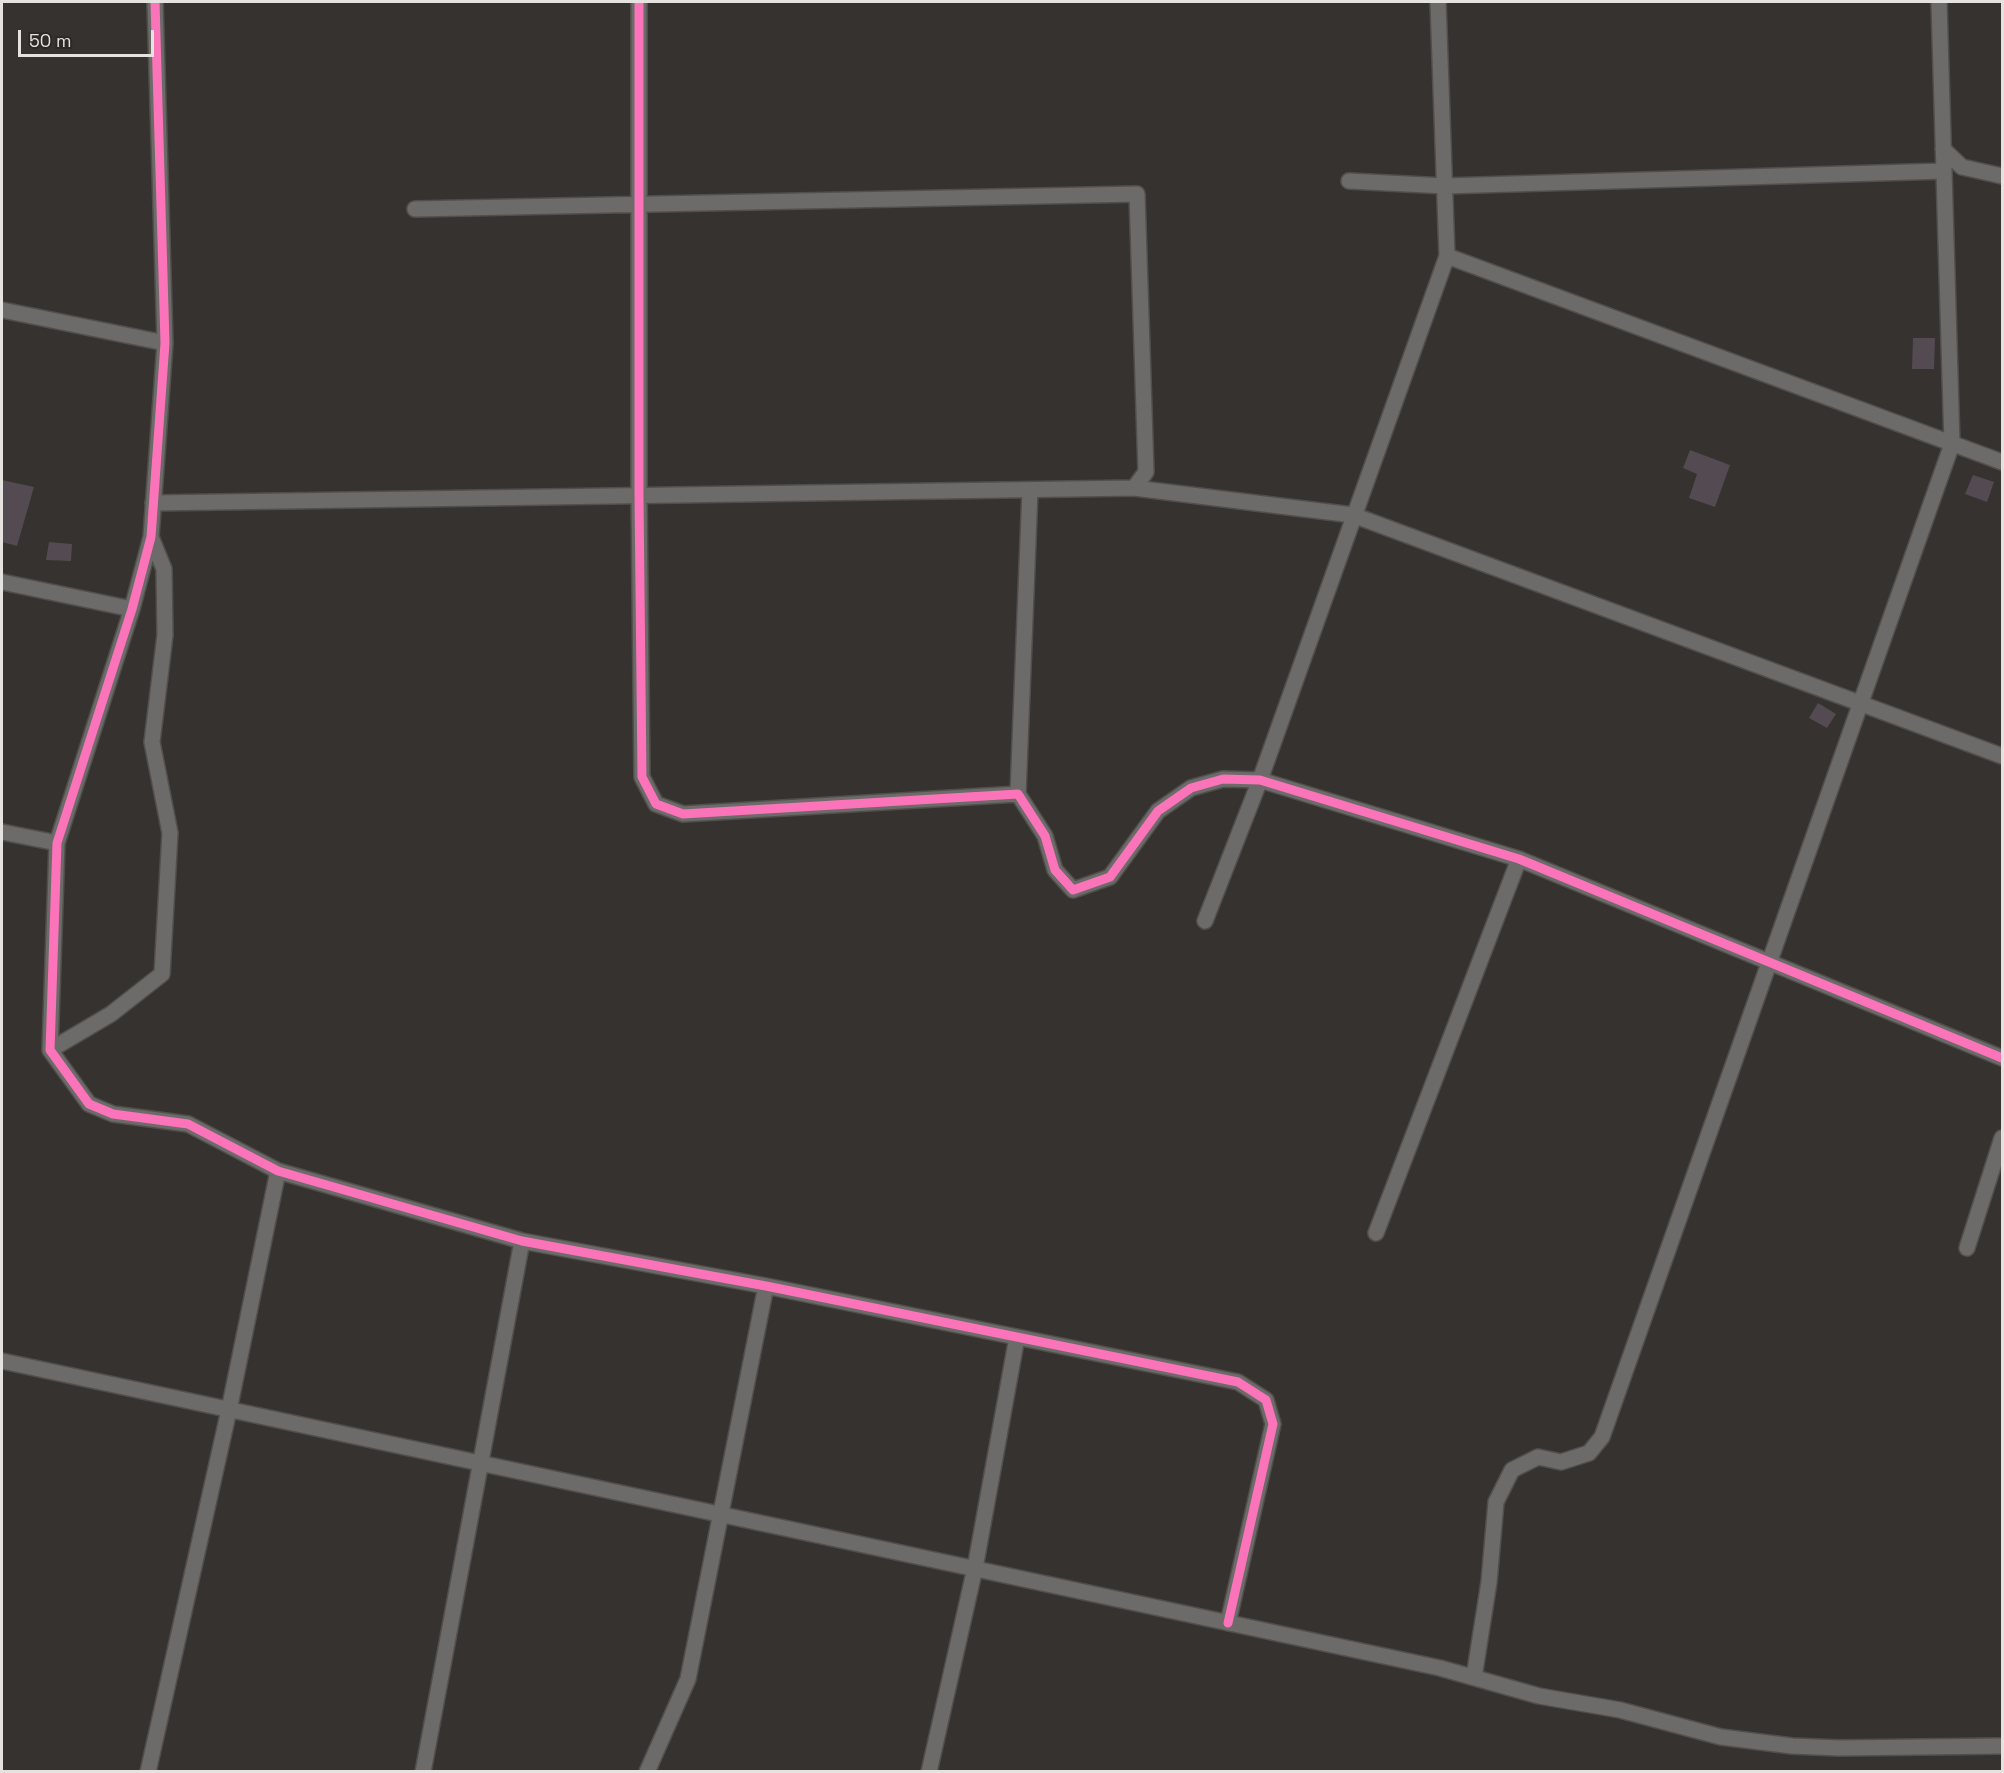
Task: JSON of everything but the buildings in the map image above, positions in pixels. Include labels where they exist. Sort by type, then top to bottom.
[{"type":"street","points":[[155,2],[165,344],[151,537],[132,609],[57,843],[50,1050],[89,1104],[113,1114],[188,1124],[278,1171],[522,1241],[766,1286],[1238,1382],[1266,1400],[1273,1424],[1228,1623]]},
{"type":"street","points":[[639,2],[639,496],[642,777],[656,804],[683,814],[1018,794]]},
{"type":"street","points":[[1205,921],[1260,780],[1447,256],[1438,2]]},
{"type":"street","points":[[1474,1677],[1489,1582],[1496,1502],[1512,1470],[1538,1457],[1561,1462],[1589,1453],[1602,1437],[1952,444],[1939,2]]},
{"type":"street","points":[[1943,149],[1962,167],[2002,176]]},
{"type":"street","points":[[1349,181],[1445,186],[1944,171]]},
{"type":"street","points":[[415,210],[1137,194],[1146,472],[1134,488]]},
{"type":"street","points":[[1447,256],[2002,462]]},
{"type":"street","points":[[2,310],[165,344]]},
{"type":"street","points":[[153,503],[1134,488],[1353,516],[2002,756]]},
{"type":"street","points":[[1030,490],[1018,794],[1045,837],[1055,870],[1073,890],[1110,877],[1158,811],[1191,788],[1223,779],[1260,780],[1520,860],[2002,1058]]},
{"type":"street","points":[[50,1050],[111,1014],[162,974],[170,833],[152,742],[165,635],[164,569],[151,537]]},
{"type":"street","points":[[2,582],[132,609]]},
{"type":"street","points":[[2,832],[57,843]]},
{"type":"street","points":[[1376,1233],[1520,860]]},
{"type":"street","points":[[1967,1248],[2002,1138]]},
{"type":"street","points":[[148,1772],[229,1410],[278,1171]]},
{"type":"street","points":[[423,1772],[522,1241]]},
{"type":"street","points":[[647,1772],[688,1679],[766,1286]]},
{"type":"street","points":[[929,1772],[975,1568],[1017,1337]]},
{"type":"street","points":[[2,1361],[1228,1623],[1474,1677],[1539,1696],[1620,1710],[1721,1737],[1780,1745],[1839,1748],[2002,1746]]},
{"type":"cycle path","points":[[155,2],[165,343],[151,537],[132,609],[57,843],[50,1050],[89,1104],[113,1114],[188,1124],[278,1171],[522,1241],[766,1286],[1238,1382],[1266,1400],[1273,1424],[1228,1623]]},
{"type":"cycle path","points":[[639,2],[639,496],[642,777],[656,804],[683,814],[1018,794],[1045,836],[1055,870],[1073,890],[1110,877],[1158,811],[1191,788],[1223,779],[1260,780],[1519,859],[2002,1058]]}]
